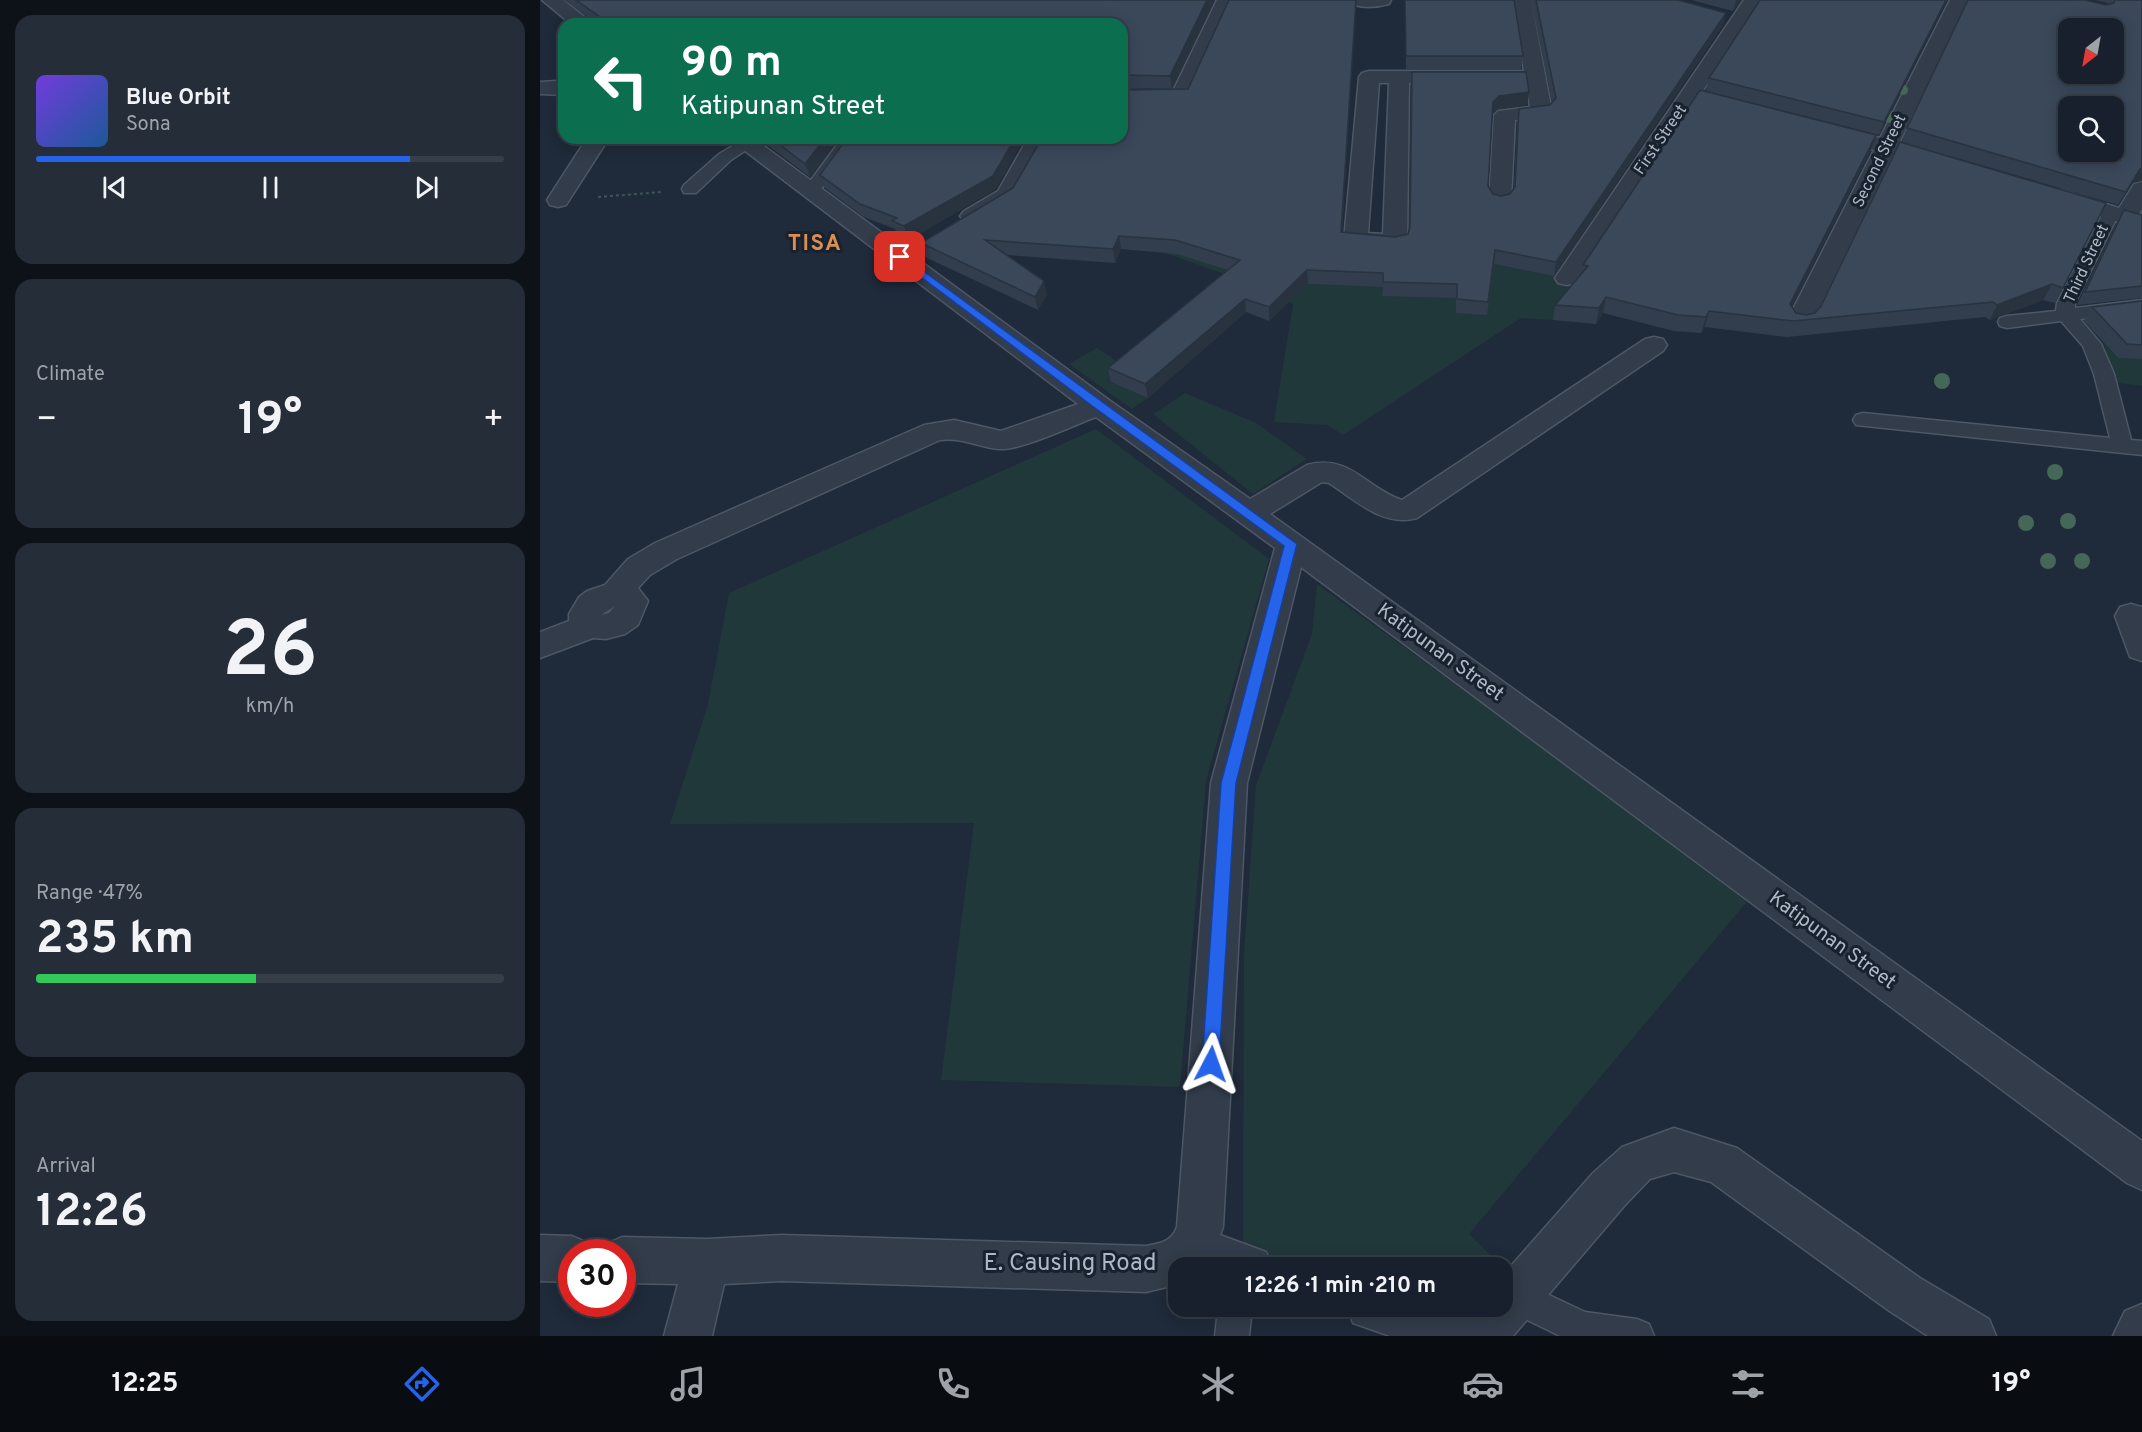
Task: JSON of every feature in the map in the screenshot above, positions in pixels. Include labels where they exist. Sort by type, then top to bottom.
[{"type":"street","points":[[550,0],[575,18]]},
{"type":"street","points":[[1128,96],[1180,97],[1226,0]]},
{"type":"street","points":[[1363,7],[1382,0]]},
{"type":"street","points":[[1500,200],[1505,115],[1541,112],[1522,0]]},
{"type":"street","name":"First Street","points":[[1568,278],[1691,95],[1729,19],[1753,0]]},
{"type":"street","name":"Second Street","points":[[1800,321],[1959,0]]},
{"type":"street","points":[[1399,77],[1395,242],[1356,240],[1369,77],[1399,77],[1536,77]]},
{"type":"street","points":[[1691,95],[1760,113]]},
{"type":"street","points":[[1806,125],[1954,166]]},
{"type":"street","points":[[558,200],[594,144]]},
{"type":"street","name":"Katipunan Street","points":[[746,144],[811,191],[910,251],[1099,406],[1291,544],[2142,1168]]},
{"type":"street","points":[[956,225],[1007,195],[1036,144]]},
{"type":"street","name":"Third Street","points":[[2127,217],[2142,189]]},
{"type":"street","points":[[2044,192],[2127,217]]},
{"type":"street","points":[[1248,514],[1317,471],[1335,473],[1393,510],[1407,511],[1654,345]]},
{"type":"street","points":[[540,645],[590,626],[601,628],[625,619],[631,610],[632,601],[625,596],[615,594],[639,567],[666,550],[934,432],[954,429],[1001,440],[1019,436],[1099,406]]},
{"type":"street","points":[[1199,1257],[1229,783],[1291,544]]},
{"type":"street","points":[[2131,616],[2142,648]]},
{"type":"street","points":[[1484,1336],[1515,1296],[1637,1162],[1674,1150],[1722,1163],[1904,1294],[1972,1336]]},
{"type":"street","points":[[540,1258],[558,1259]]},
{"type":"street","name":"E. Causing Road","points":[[636,1260],[707,1262],[782,1258],[1146,1269],[1168,1264]]},
{"type":"street","points":[[688,1336],[707,1262]]},
{"type":"street","points":[[1404,1317],[1462,1336]]},
{"type":"street","points":[[2137,1336],[2142,1328]]},
{"type":"lane","points":[[690,189],[739,144]]},
{"type":"lane","points":[[811,191],[846,144]]},
{"type":"lane","name":"Third Street","points":[[2127,217],[2066,303],[2065,314],[2092,344],[2132,447]]},
{"type":"lane","points":[[2007,321],[2142,306]]},
{"type":"lane","points":[[1863,420],[2132,447]]},
{"type":"lane","points":[[1515,1296],[1583,1329],[1637,1336]]},
{"type":"lane","points":[[1232,1336],[1234,1317]]},
{"type":"path","points":[[558,200],[690,189]]},
{"type":"green space","points":[[1015,200],[1308,284],[1383,287],[1456,298],[1486,315],[1494,264],[1582,281],[1553,320],[1521,318],[1343,435],[1327,425],[1274,422],[1293,304],[1253,284]]},
{"type":"green space","points":[[2098,338],[2118,358],[2142,359],[2142,386],[2111,382],[2091,339]]},
{"type":"green space","points":[[1097,348],[1127,368],[1112,382],[1148,398],[1132,409],[1069,364]]},
{"type":"green space","points":[[1185,393],[1256,423],[1307,459],[1253,494],[1153,414]]},
{"type":"green space","points":[[1096,429],[1269,559],[1206,781],[1180,1087],[941,1080],[974,823],[670,824],[708,704],[729,593]]},
{"type":"green space","points":[[1317,584],[1750,898],[1469,1234],[1492,1257],[1243,1257],[1244,955],[1256,785],[1312,634]]},
{"type":"building","points":[[576,0],[1207,0],[1170,76],[1128,75],[1128,18],[602,18]]},
{"type":"building","points":[[1229,0],[1356,0],[1341,232],[1395,237],[1408,234],[1410,227],[1412,72],[1526,72],[1529,92],[1499,96],[1493,102],[1488,186],[1493,194],[1501,196],[1510,194],[1515,187],[1519,109],[1550,105],[1556,98],[1536,0],[1678,0],[1726,13],[1556,262],[1495,250],[1488,302],[1457,299],[1457,284],[1383,282],[1383,273],[1307,270],[1269,307],[1245,299],[1145,384],[1108,368],[1240,260],[1175,240],[1119,236],[1113,249],[985,240],[1044,281],[1035,297],[921,243],[1013,188],[1039,144],[1128,144],[1128,90],[1188,89]]},
{"type":"building","points":[[1405,0],[1514,0],[1523,56],[1406,56]]},
{"type":"building","points":[[1760,0],[1946,0],[1884,122],[1709,78]]},
{"type":"building","points":[[1968,0],[2085,0],[2106,5],[2114,3],[2115,0],[2142,0],[2142,169],[2126,192],[1907,128]]},
{"type":"building","points":[[1700,90],[1876,135],[1790,304],[1796,313],[1806,315],[1815,313],[1821,306],[1900,142],[2106,203],[2063,288],[2052,284],[1997,305],[1993,302],[1793,321],[1709,311],[1706,317],[1678,315],[1606,297],[1599,308],[1555,305],[1588,266],[1583,265]]},
{"type":"building","points":[[779,144],[820,144],[805,164]]},
{"type":"building","points":[[843,144],[1012,144],[993,176],[904,226],[892,221],[897,218],[860,204],[820,175]]},
{"type":"building","points":[[2124,210],[2142,215],[2142,286],[2085,292]]},
{"type":"building","points":[[2142,301],[2142,345],[2127,344],[2092,307]]},
{"type":"district","name":"TISA","points":[[815,244]]},
{"type":"route","points":[[900,257],[1099,406],[1291,544],[1229,783],[1211,1064]]}]
